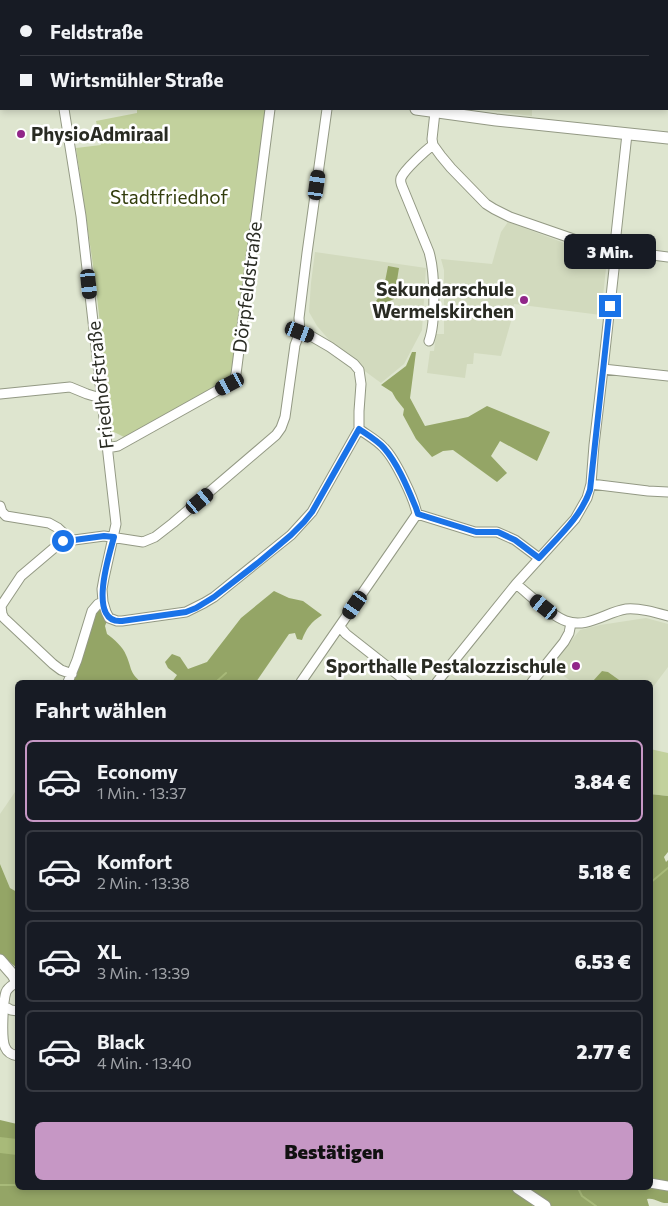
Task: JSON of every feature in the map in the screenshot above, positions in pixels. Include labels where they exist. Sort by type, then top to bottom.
[{"type":"main road","points":[[422,110],[496,120],[668,138]]},
{"type":"main road","points":[[0,960],[15,978]]},
{"type":"main road","points":[[0,968],[9,978],[15,981]]},
{"type":"main road","points":[[521,1190],[545,1206]]},
{"type":"street","name":"Friedhofstraße","points":[[64,110],[81,216],[116,524],[102,589],[104,602]]},
{"type":"street","name":"Dörpfeldstraße","points":[[107,448],[118,446],[234,380],[270,110]]},
{"type":"street","points":[[0,506],[6,516],[50,523],[67,537],[74,540],[104,536],[143,542],[155,537],[276,435],[285,418],[295,345],[300,332],[299,318],[327,110]]},
{"type":"street","points":[[435,112],[433,145],[456,173],[494,210],[608,251],[668,257]]},
{"type":"street","points":[[440,680],[516,584],[578,515],[587,498],[591,484],[627,134]]},
{"type":"street","points":[[429,341],[432,331],[433,312],[432,262],[430,252],[401,180],[406,171],[426,149],[433,145]]},
{"type":"street","points":[[67,537],[21,576],[1,606],[4,618],[70,678],[92,612],[98,604],[104,602],[107,616],[117,621],[186,612],[214,597],[291,535],[312,512],[359,429],[361,384],[358,370],[347,359],[311,336],[300,332]]},
{"type":"street","points":[[603,369],[668,376]]},
{"type":"street","points":[[0,394],[70,387],[101,397]]},
{"type":"street","points":[[359,429],[384,448],[399,473],[418,514]]},
{"type":"street","points":[[591,484],[668,492]]},
{"type":"street","points":[[418,514],[476,532],[498,532],[515,540],[539,558]]},
{"type":"street","points":[[302,680],[418,514]]},
{"type":"street","points":[[516,584],[554,614],[571,623],[588,622],[626,609],[642,610],[668,616]]},
{"type":"street","points":[[534,680],[564,642],[569,633],[571,623]]},
{"type":"street","points":[[340,627],[346,634],[404,680]]},
{"type":"street","points":[[15,984],[7,990],[3,1012],[5,1047],[11,1054],[15,1055]]},
{"type":"street","points":[[4,1006],[15,1011]]},
{"type":"street","points":[[653,1184],[668,1186]]},
{"type":"shaded area","points":[[485,110],[532,110],[532,116]]},
{"type":"shaded area","name":"Sekundarschule Wermelskirchen","points":[[508,222],[607,259],[601,315],[514,304],[501,356],[474,353],[473,364],[467,364],[465,378],[427,373],[430,351],[434,351],[436,334],[444,334],[444,270],[441,259],[492,264],[501,232]]},
{"type":"shaded area","points":[[315,252],[426,268],[422,330],[404,364],[381,383],[362,369],[356,360],[331,342],[317,326],[309,312]]},
{"type":"shaded area","points":[[388,266],[399,268],[394,299],[380,305],[376,301],[383,292]]},
{"type":"shaded area","points":[[412,352],[416,352],[410,398],[425,426],[468,417],[487,406],[550,432],[537,461],[500,441],[491,456],[507,473],[497,482],[453,450],[443,451],[432,457],[416,439],[403,415],[404,409],[392,392],[381,385],[406,366]]},
{"type":"shaded area","points":[[274,591],[289,598],[303,601],[322,615],[309,626],[302,640],[297,639],[295,633],[289,634],[257,680],[173,680],[177,675],[168,668],[165,662],[172,654],[180,657],[188,669],[207,662],[241,618]]},
{"type":"shaded area","points":[[96,611],[103,611],[107,621],[105,626],[107,634],[123,649],[138,680],[73,680]]},
{"type":"shaded area","points":[[646,618],[668,624],[668,667],[653,687],[653,680],[619,680],[608,672],[602,671],[594,680],[569,680],[550,666],[580,630]]},
{"type":"shaded area","points":[[602,671],[608,672],[619,680],[594,680]]},
{"type":"shaded area","points":[[15,792],[15,891],[10,888],[0,864],[0,814]]},
{"type":"shaded area","points":[[653,794],[668,796],[668,852],[664,857],[666,862],[668,860],[668,1203],[647,1199],[649,1206],[550,1206],[527,1190],[653,1190]]},
{"type":"shaded area","points":[[0,864],[10,888],[15,891],[15,966],[0,954]]},
{"type":"shaded area","points":[[0,1120],[15,1124],[15,1190],[515,1190],[533,1206],[0,1206]]},
{"type":"shaded area","points":[[0,1137],[15,1139],[15,1155],[0,1153]]},
{"type":"green space","name":"Stadtfriedhof","points":[[137,110],[267,110],[233,371],[223,384],[124,437],[112,431],[95,279],[76,148],[101,145],[96,121],[137,113]]},
{"type":"green space","points":[[653,750],[668,753],[668,796],[653,794]]},
{"type":"waterway","points":[[218,680],[226,673]]},
{"type":"waterway","points":[[653,880],[668,868]]},
{"type":"waterway","points":[[0,1185],[15,1185]]},
{"type":"waterway","points":[[579,1190],[582,1196],[596,1206]]},
{"type":"place","name":"PhysioAdmiraal","points":[[21,134]]},
{"type":"place","name":"Sekundarschule Wermelskirchen","points":[[524,300]]},
{"type":"place","name":"Sporthalle Pestalozzischule","points":[[576,666]]},
{"type":"route","points":[[63,541],[67,537],[74,540],[104,536],[114,537],[102,589],[107,616],[112,620],[122,621],[186,612],[214,597],[259,562],[304,522],[312,512],[359,429],[384,448],[394,463],[418,514],[476,532],[498,532],[515,540],[539,558],[575,519],[590,490],[610,306]]}]
